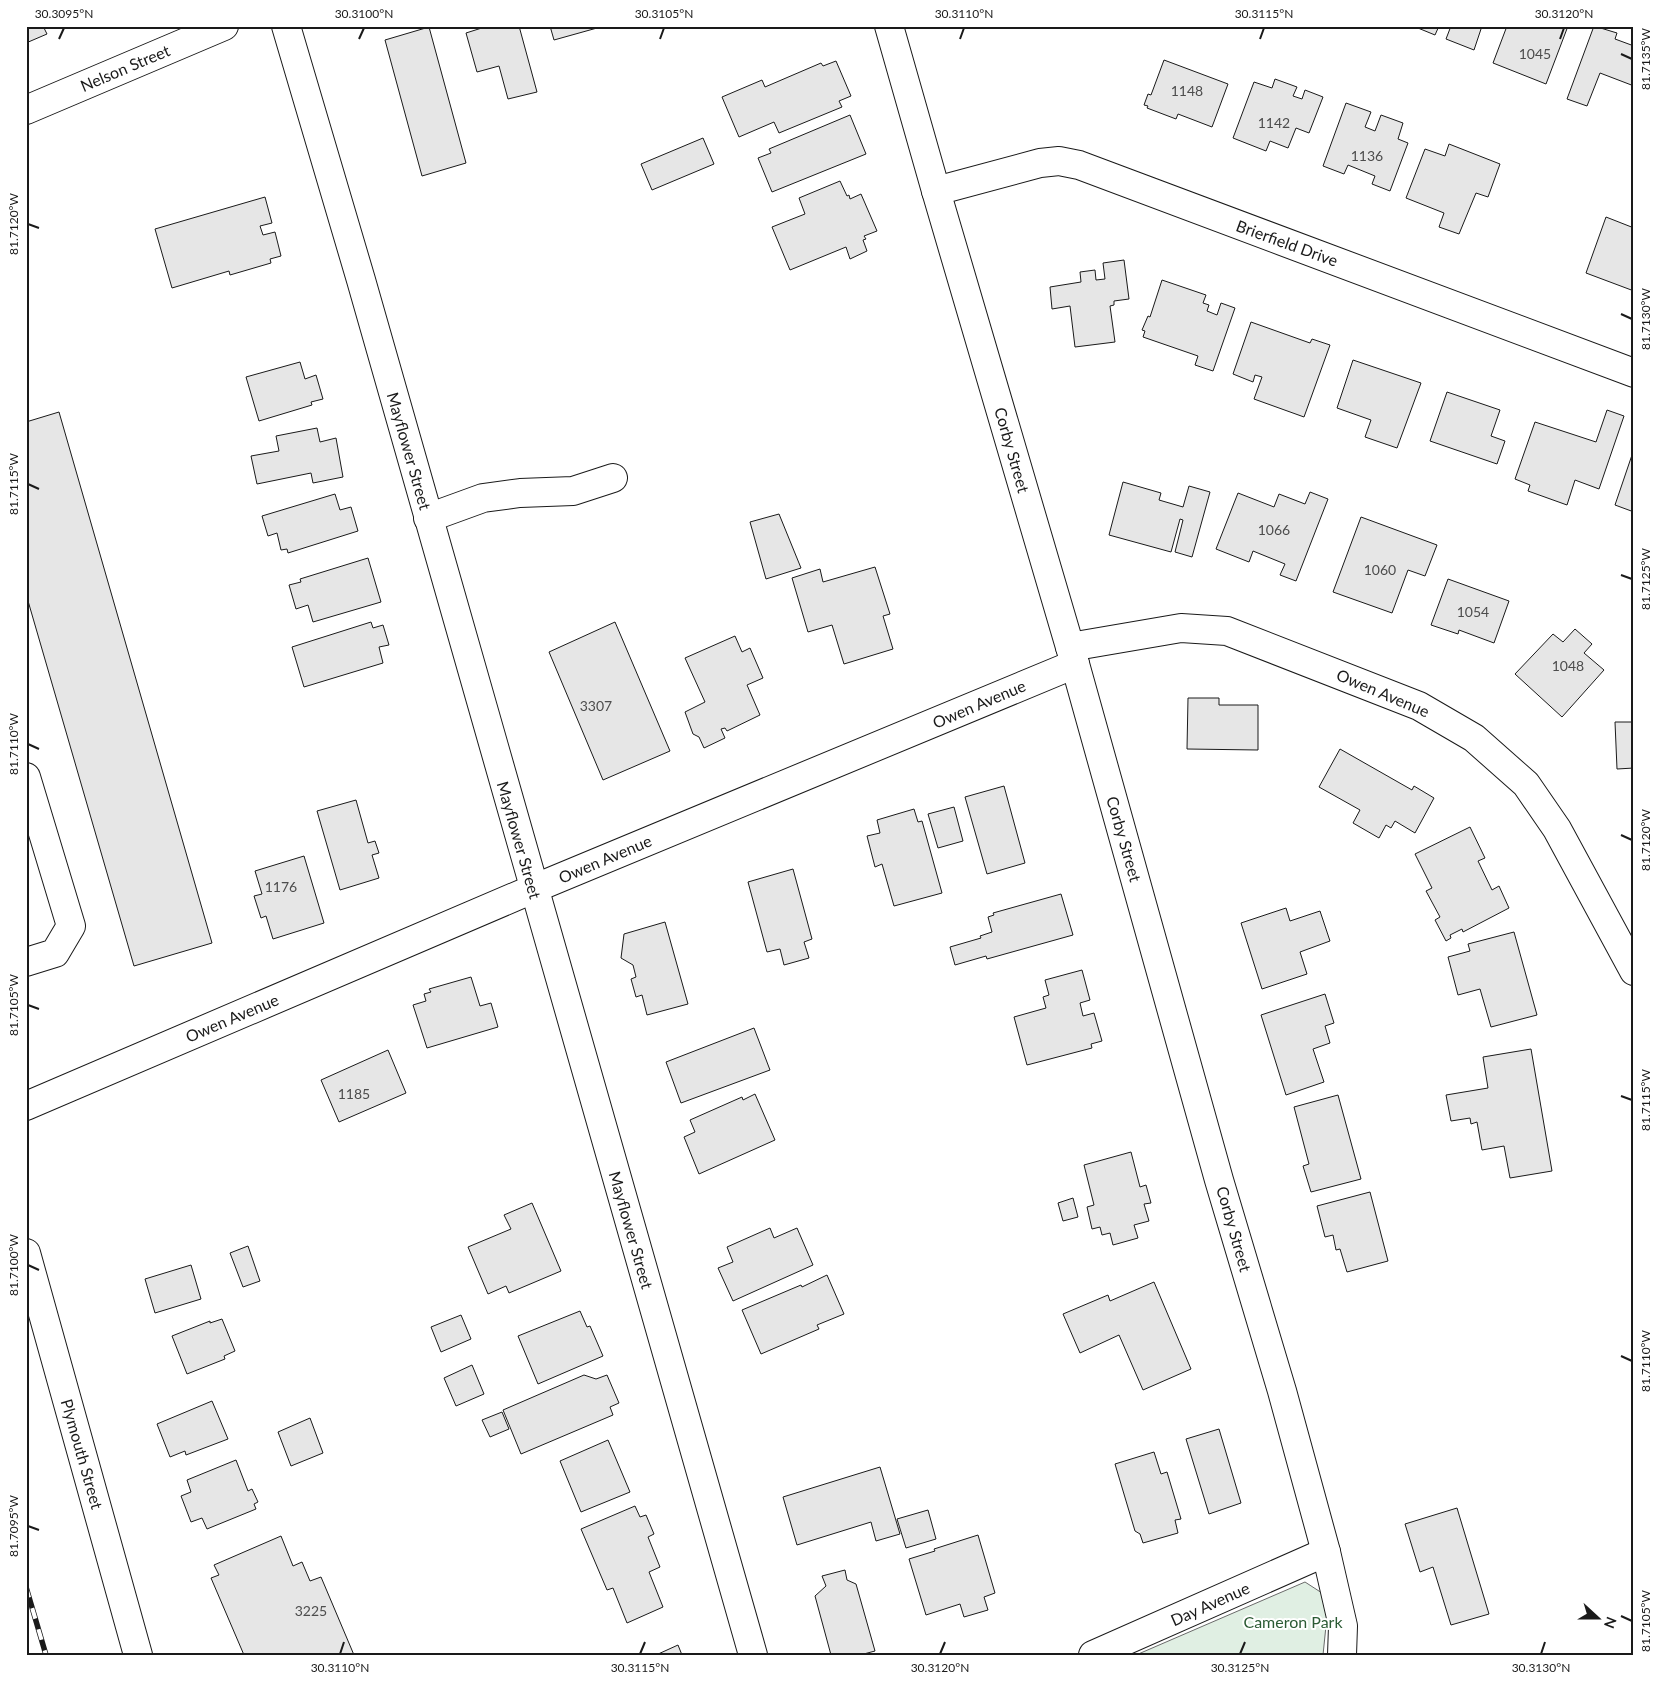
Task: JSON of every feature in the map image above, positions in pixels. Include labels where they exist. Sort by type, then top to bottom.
[{"type":"street","name":"Nelson Street","points":[[26,110],[224,26]]},
{"type":"street","name":"Mayflower Street","points":[[286,26],[361,280],[752,1655]]},
{"type":"street","name":"Corby Street","points":[[889,26],[1073,656],[1217,1171],[1282,1391],[1326,1552],[1343,1626],[1342,1655]]},
{"type":"street","name":"Brierfield Drive","points":[[936,191],[1040,163],[1059,161],[1079,165],[1634,373]]},
{"type":"street","points":[[428,518],[483,498],[520,492],[573,491],[614,478]]},
{"type":"street","name":"Owen Avenue","points":[[26,1106],[1073,656],[1181,628],[1227,631],[1419,706],[1474,738],[1526,784],[1557,829],[1634,971]]},
{"type":"street","points":[[26,777],[71,926],[55,953],[26,962]]},
{"type":"street","name":"Plymouth Street","points":[[26,1253],[138,1655]]},
{"type":"street","name":"Day Avenue","points":[[1093,1655],[1326,1552]]},
{"type":"green space","name":"Cameron Park","points":[[1305,1582],[1322,1593],[1327,1616],[1323,1655],[1136,1655]]},
{"type":"building","points":[[26,26],[43,26],[47,34],[26,43]]},
{"type":"building","points":[[488,26],[519,26],[537,92],[508,99],[499,66],[477,72],[466,33]]},
{"type":"building","points":[[550,26],[596,26],[597,28],[554,40]]},
{"type":"building","points":[[1413,26],[1439,26],[1435,35]]},
{"type":"building","points":[[1451,26],[1482,26],[1474,50],[1446,39]]},
{"type":"building","points":[[1507,26],[1568,26],[1546,84],[1493,63]]},
{"type":"building","points":[[1594,26],[1617,33],[1615,39],[1634,46],[1634,86],[1600,73],[1587,106],[1567,99]]},
{"type":"building","points":[[429,27],[466,163],[422,176],[385,40]]},
{"type":"building","points":[[1164,60],[1228,84],[1212,127],[1178,114],[1176,119],[1147,108],[1148,106],[1144,105],[1148,94],[1151,95]]},
{"type":"building","points":[[836,61],[851,96],[839,101],[842,107],[779,133],[774,122],[739,137],[722,97],[762,80],[765,87],[821,63],[823,66]]},
{"type":"building","points":[[1275,79],[1297,87],[1293,96],[1302,99],[1305,90],[1323,97],[1309,133],[1296,128],[1288,148],[1270,141],[1266,151],[1233,138],[1254,82],[1272,88]]},
{"type":"building","points":[[1346,103],[1371,112],[1365,127],[1375,131],[1381,115],[1403,123],[1398,139],[1408,143],[1390,191],[1372,184],[1375,176],[1348,165],[1344,174],[1323,166]]},
{"type":"building","points":[[850,115],[866,154],[772,192],[758,158],[771,153],[769,149]]},
{"type":"building","points":[[703,138],[714,164],[652,190],[641,164]]},
{"type":"building","points":[[1449,144],[1500,164],[1488,197],[1476,193],[1459,234],[1439,227],[1444,213],[1406,198],[1425,149],[1445,156]]},
{"type":"building","points":[[840,181],[850,199],[861,194],[877,231],[864,236],[866,239],[863,240],[867,251],[850,259],[846,247],[790,270],[772,227],[805,214],[799,198]]},
{"type":"building","points":[[265,197],[272,223],[260,226],[263,235],[275,232],[281,256],[270,259],[271,263],[230,275],[229,271],[172,288],[155,229]]},
{"type":"building","points":[[1606,217],[1634,228],[1634,291],[1586,273]]},
{"type":"building","points":[[1124,260],[1129,299],[1114,301],[1114,305],[1110,306],[1115,342],[1075,347],[1070,306],[1052,309],[1050,287],[1081,282],[1080,272],[1095,270],[1096,280],[1105,279],[1103,263]]},
{"type":"building","points":[[1162,280],[1206,295],[1203,303],[1209,305],[1207,311],[1217,315],[1221,303],[1235,308],[1213,371],[1195,365],[1198,356],[1143,337],[1145,331],[1142,330],[1148,316],[1150,317]]},
{"type":"building","points":[[1251,322],[1310,343],[1312,339],[1330,345],[1304,417],[1254,399],[1262,377],[1255,375],[1253,382],[1233,374]]},
{"type":"building","points":[[1353,360],[1421,383],[1397,448],[1365,437],[1371,420],[1337,408]]},
{"type":"building","points":[[300,362],[305,379],[316,375],[323,399],[311,402],[312,405],[259,421],[246,377]]},
{"type":"building","points":[[1447,392],[1500,410],[1491,436],[1505,441],[1497,464],[1430,441]]},
{"type":"building","points":[[1607,410],[1624,416],[1599,489],[1575,480],[1567,505],[1528,491],[1530,485],[1515,479],[1535,422],[1596,442]]},
{"type":"building","points":[[59,412],[212,943],[134,966],[26,594],[26,422]]},
{"type":"building","points":[[317,428],[320,442],[336,438],[343,477],[313,483],[311,473],[257,484],[251,456],[279,451],[276,436]]},
{"type":"building","points":[[1634,452],[1634,512],[1615,505]]},
{"type":"building","points":[[1123,482],[1161,493],[1159,500],[1183,507],[1189,486],[1210,492],[1192,557],[1175,552],[1183,520],[1180,519],[1171,552],[1109,535]]},
{"type":"building","points":[[1310,492],[1328,499],[1296,581],[1280,575],[1285,564],[1253,551],[1249,562],[1216,549],[1238,493],[1274,507],[1279,494],[1305,504]]},
{"type":"building","points":[[335,494],[340,510],[351,507],[358,531],[288,553],[287,549],[281,550],[277,533],[268,536],[262,516]]},
{"type":"building","points":[[779,514],[801,568],[766,579],[750,522]]},
{"type":"building","points":[[1361,517],[1437,545],[1425,576],[1408,570],[1392,613],[1333,592]]},
{"type":"building","points":[[368,558],[381,602],[313,622],[308,605],[296,609],[289,585],[301,582],[300,579]]},
{"type":"building","points":[[875,567],[890,614],[883,616],[893,649],[844,664],[832,625],[808,632],[792,578],[820,569],[823,582]]},
{"type":"building","points":[[1448,579],[1509,601],[1494,643],[1459,630],[1458,634],[1431,625]]},
{"type":"building","points":[[371,622],[373,628],[383,625],[389,645],[379,647],[383,663],[304,687],[292,647]]},
{"type":"building","points":[[615,622],[670,751],[603,780],[549,652]]},
{"type":"building","points":[[1575,629],[1592,644],[1584,653],[1604,670],[1562,717],[1515,674],[1553,634],[1563,642]]},
{"type":"building","points":[[735,636],[742,652],[750,648],[763,678],[747,685],[760,715],[727,731],[725,728],[721,729],[725,738],[704,748],[699,737],[693,734],[685,712],[705,702],[685,658]]},
{"type":"building","points":[[1188,698],[1219,698],[1219,705],[1258,705],[1258,750],[1187,749]]},
{"type":"building","points":[[1615,722],[1634,722],[1634,768],[1617,769]]},
{"type":"building","points":[[1340,749],[1412,790],[1414,786],[1434,798],[1415,833],[1395,821],[1391,828],[1386,825],[1379,838],[1353,823],[1360,810],[1319,787]]},
{"type":"building","points":[[1004,786],[1025,863],[987,874],[965,797]]},
{"type":"building","points":[[356,800],[368,843],[375,841],[379,853],[372,855],[379,878],[340,890],[317,811]]},
{"type":"building","points":[[954,807],[963,841],[938,848],[928,814]]},
{"type":"building","points":[[914,809],[918,822],[922,821],[942,893],[894,906],[882,864],[875,867],[867,836],[880,833],[877,820]]},
{"type":"building","points":[[1470,827],[1485,858],[1478,861],[1492,890],[1499,886],[1509,908],[1463,932],[1462,929],[1450,935],[1451,938],[1446,941],[1435,920],[1440,917],[1426,891],[1432,888],[1415,854]]},
{"type":"building","points":[[304,856],[324,923],[273,939],[266,916],[261,918],[254,896],[262,894],[255,871]]},
{"type":"building","points":[[793,869],[812,939],[804,942],[809,958],[784,965],[780,949],[767,952],[748,882]]},
{"type":"building","points":[[1061,894],[1073,935],[987,959],[986,956],[955,965],[950,947],[981,938],[980,936],[992,932],[988,917],[994,915],[993,913]]},
{"type":"building","points":[[1286,908],[1290,921],[1320,911],[1330,941],[1300,952],[1307,974],[1262,989],[1241,923]]},
{"type":"building","points":[[665,922],[688,1004],[647,1015],[642,995],[636,997],[631,979],[636,977],[633,965],[621,958],[624,934]]},
{"type":"building","points":[[1514,932],[1537,1015],[1491,1027],[1480,989],[1458,995],[1448,957],[1470,951],[1468,944]]},
{"type":"building","points":[[1082,970],[1090,1000],[1080,1003],[1083,1016],[1094,1013],[1102,1041],[1091,1044],[1092,1048],[1027,1065],[1014,1017],[1046,1008],[1043,997],[1049,995],[1045,980]]},
{"type":"building","points":[[471,977],[480,1006],[491,1003],[498,1027],[427,1048],[413,1005],[426,1001],[424,994],[431,992],[429,989]]},
{"type":"building","points":[[1325,994],[1334,1023],[1325,1026],[1330,1043],[1313,1049],[1324,1082],[1286,1095],[1261,1015]]},
{"type":"building","points":[[754,1028],[770,1070],[681,1103],[666,1062]]},
{"type":"building","points":[[1531,1049],[1552,1171],[1510,1178],[1504,1146],[1482,1150],[1477,1122],[1471,1124],[1470,1118],[1451,1121],[1446,1095],[1488,1088],[1483,1057]]},
{"type":"building","points":[[388,1050],[406,1093],[339,1122],[321,1080]]},
{"type":"building","points":[[755,1094],[775,1140],[699,1174],[684,1137],[695,1132],[690,1120],[742,1097],[743,1100]]},
{"type":"building","points":[[1338,1095],[1361,1179],[1311,1192],[1303,1166],[1309,1164],[1294,1107]]},
{"type":"building","points":[[1131,1152],[1140,1187],[1146,1185],[1151,1203],[1144,1204],[1149,1221],[1134,1225],[1138,1238],[1113,1245],[1110,1233],[1102,1235],[1100,1227],[1092,1229],[1087,1207],[1094,1205],[1084,1165]]},
{"type":"building","points":[[1370,1192],[1388,1261],[1347,1272],[1340,1249],[1336,1250],[1333,1235],[1325,1237],[1317,1206]]},
{"type":"building","points":[[1073,1198],[1078,1217],[1063,1221],[1058,1203]]},
{"type":"building","points":[[532,1203],[561,1271],[509,1293],[506,1286],[488,1294],[468,1247],[511,1229],[504,1215]]},
{"type":"building","points":[[770,1228],[774,1238],[797,1228],[813,1265],[733,1301],[718,1268],[733,1262],[727,1247]]},
{"type":"building","points":[[248,1246],[260,1281],[243,1287],[230,1253]]},
{"type":"building","points":[[191,1265],[201,1299],[155,1313],[145,1279]]},
{"type":"building","points":[[827,1275],[844,1314],[817,1325],[819,1329],[761,1354],[742,1310],[801,1285],[802,1287]]},
{"type":"building","points":[[1154,1282],[1191,1369],[1143,1390],[1119,1335],[1080,1353],[1063,1314],[1108,1295],[1110,1301]]},
{"type":"building","points":[[580,1311],[587,1327],[590,1326],[603,1356],[538,1384],[518,1336]]},
{"type":"building","points":[[461,1315],[471,1339],[441,1352],[431,1327]]},
{"type":"building","points":[[222,1319],[235,1351],[224,1356],[225,1359],[187,1374],[172,1336],[210,1321],[210,1323]]},
{"type":"building","points":[[472,1365],[484,1394],[456,1406],[444,1378]]},
{"type":"building","points":[[584,1375],[596,1379],[607,1375],[619,1403],[610,1407],[613,1415],[521,1454],[503,1410]]},
{"type":"building","points":[[212,1401],[228,1439],[186,1455],[185,1451],[170,1457],[157,1424]]},
{"type":"building","points":[[502,1412],[509,1429],[490,1437],[482,1420]]},
{"type":"building","points":[[310,1418],[323,1453],[291,1466],[278,1432]]},
{"type":"building","points":[[1219,1429],[1241,1503],[1209,1514],[1186,1439]]},
{"type":"building","points":[[608,1440],[630,1492],[581,1512],[560,1461]]},
{"type":"building","points":[[1154,1452],[1161,1474],[1167,1472],[1181,1519],[1175,1520],[1178,1533],[1143,1543],[1140,1534],[1135,1531],[1115,1464]]},
{"type":"building","points":[[236,1460],[248,1491],[252,1489],[258,1502],[254,1504],[256,1509],[207,1529],[202,1518],[191,1522],[181,1496],[191,1492],[187,1480]]},
{"type":"building","points":[[880,1467],[900,1534],[876,1541],[871,1522],[797,1545],[783,1497]]},
{"type":"building","points":[[635,1506],[640,1517],[646,1515],[654,1534],[648,1537],[660,1567],[649,1572],[663,1607],[627,1623],[613,1588],[607,1590],[581,1529]]},
{"type":"building","points":[[1457,1508],[1489,1614],[1451,1625],[1433,1567],[1420,1572],[1405,1524]]},
{"type":"building","points":[[928,1510],[936,1539],[906,1548],[897,1519]]},
{"type":"building","points":[[978,1535],[995,1593],[984,1597],[988,1610],[964,1617],[960,1604],[926,1615],[909,1559]]},
{"type":"building","points":[[281,1536],[293,1566],[302,1562],[310,1581],[321,1577],[354,1655],[244,1655],[211,1578],[219,1575],[214,1565]]},
{"type":"building","points":[[845,1570],[847,1580],[856,1584],[875,1651],[860,1655],[831,1655],[815,1596],[826,1586],[822,1576]]},
{"type":"building","points":[[678,1645],[682,1655],[656,1655]]},
{"type":"railway","points":[[26,1587],[46,1655]]}]
